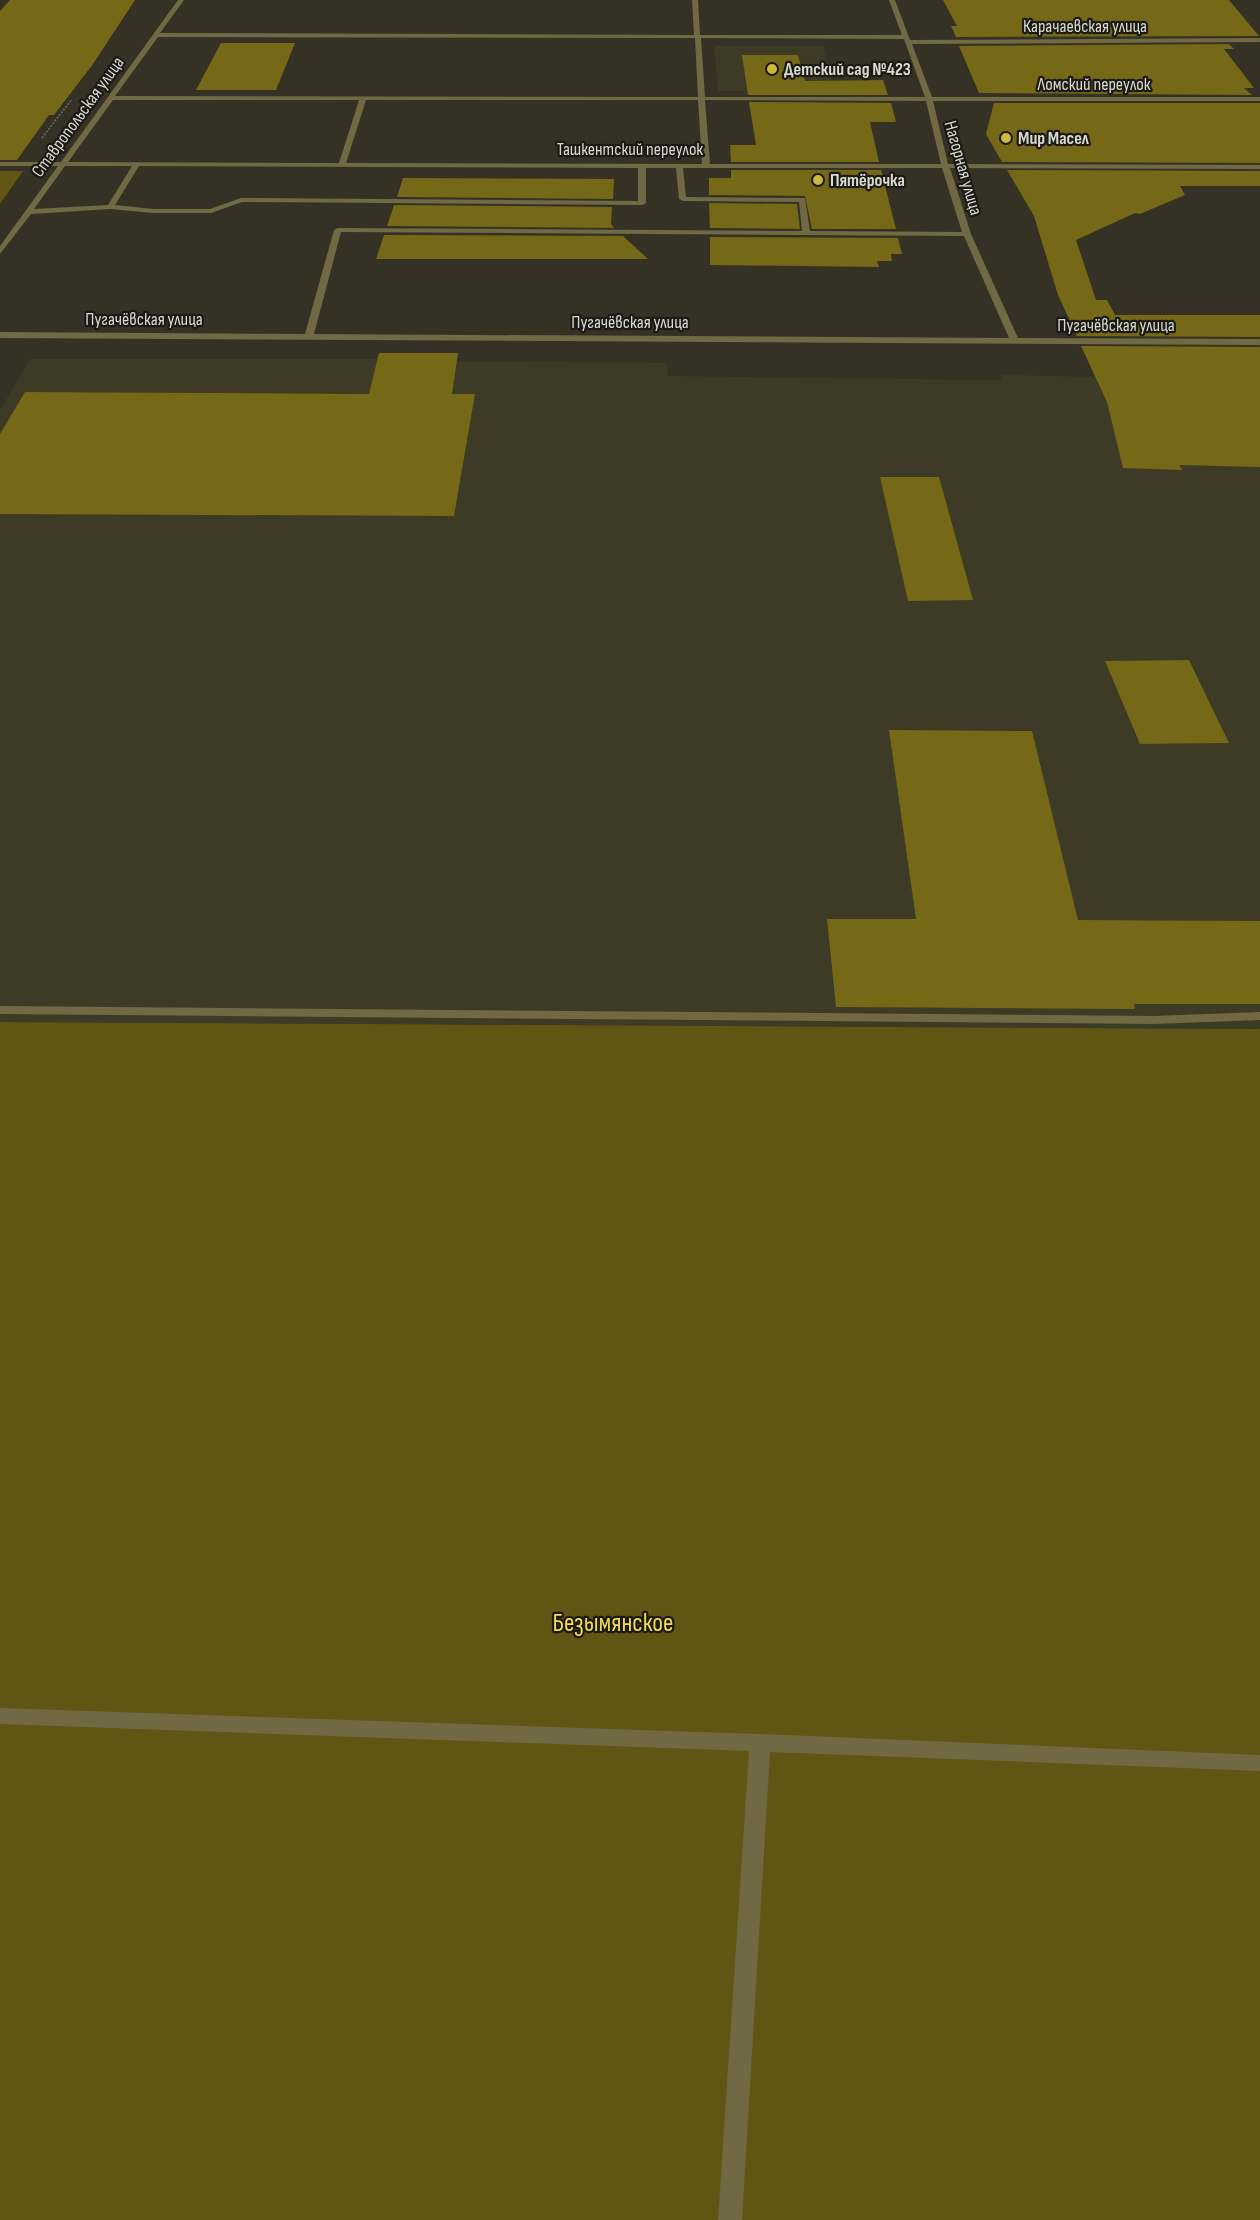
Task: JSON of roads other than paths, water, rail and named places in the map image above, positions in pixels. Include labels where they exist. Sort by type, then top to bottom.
[{"type":"street","name":"Ставропольская улица","points":[[0,252],[181,0]]},
{"type":"street","points":[[695,0],[706,164]]},
{"type":"street","name":"Нагорная улица","points":[[891,0],[908,39],[929,99],[945,165],[967,234],[1015,341]]},
{"type":"street","name":"Карачаевская улица","points":[[156,35],[1260,40]]},
{"type":"street","name":"Ломский переулок","points":[[110,98],[1260,99]]},
{"type":"street","points":[[342,163],[363,98]]},
{"type":"street","name":"Ташкентский переулок","points":[[0,164],[342,163],[1260,167]]},
{"type":"street","points":[[110,207],[137,164]]},
{"type":"street","points":[[29,212],[110,207],[153,211],[211,211],[242,200],[642,203],[642,164]]},
{"type":"street","points":[[679,164],[683,199],[802,200],[806,232]]},
{"type":"street","points":[[309,337],[338,230],[967,234]]},
{"type":"street","name":"Пугачёвская улица","points":[[0,335],[1260,342]]},
{"type":"street","points":[[0,1010],[1154,1020],[1260,1016]]},
{"type":"street","points":[[0,1716],[760,1742],[1260,1763]]},
{"type":"street","points":[[730,2220],[760,1742]]},
{"type":"place","name":"Детский сад №423","points":[[772,69]]},
{"type":"place","name":"Мир Масел","points":[[1006,138]]},
{"type":"place","name":"Пятёрочка","points":[[818,180]]},
{"type":"park label","name":"Безымянское","points":[[613,1623]]}]
